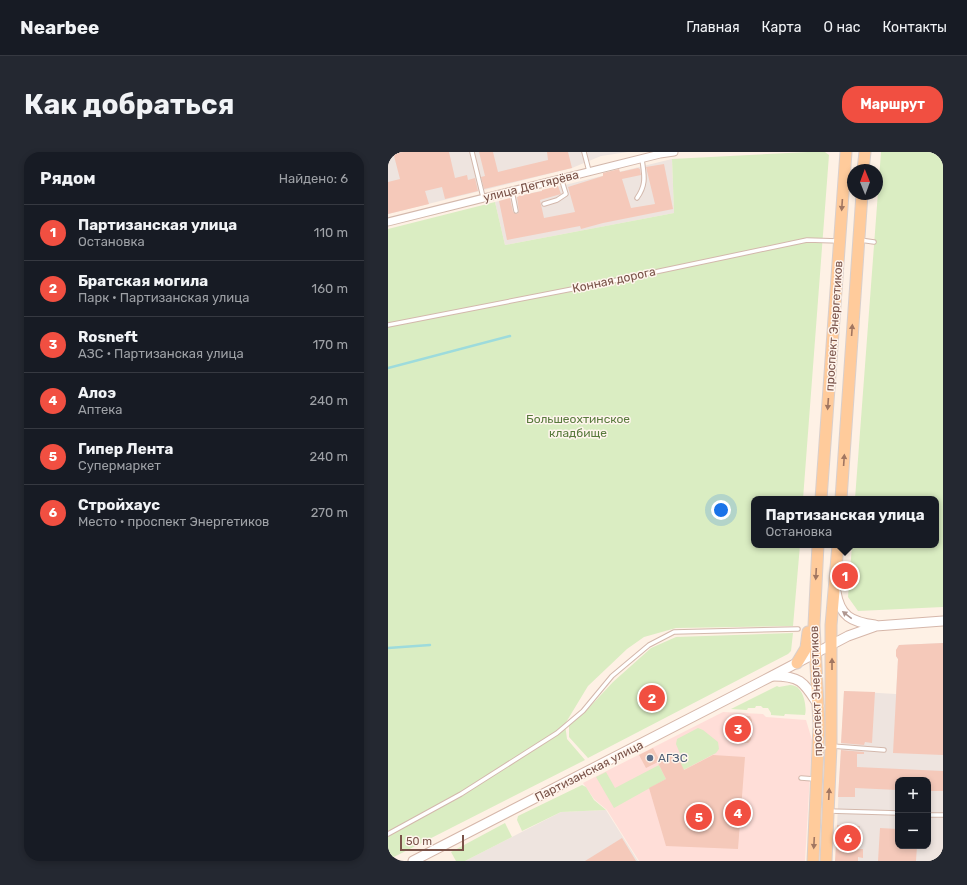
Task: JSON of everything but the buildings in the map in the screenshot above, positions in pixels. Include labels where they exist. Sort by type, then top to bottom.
[{"type":"main road","name":"проспект Энергетиков","points":[[821,496],[846,152]]},
{"type":"main road","points":[[864,164],[865,152]]},
{"type":"main road","name":"проспект Энергетиков","points":[[841,496],[862,200]]},
{"type":"main road","name":"проспект Энергетиков","points":[[813,861],[818,779],[819,706],[814,624],[818,548]]},
{"type":"main road","name":"проспект Энергетиков","points":[[826,861],[831,746],[831,625],[838,548]]},
{"type":"main road","points":[[797,663],[808,642],[810,603],[815,593]]},
{"type":"street","name":"улица Дегтярёва","points":[[388,222],[483,197],[674,152]]},
{"type":"street","points":[[835,588],[840,609],[846,616],[863,624],[876,626]]},
{"type":"street","name":"Партизанская улица","points":[[413,861],[848,636],[876,626],[943,621]]},
{"type":"street","points":[[772,676],[793,677],[798,680],[805,686],[819,706]]},
{"type":"lane","points":[[472,152],[483,197]]},
{"type":"lane","points":[[584,152],[589,172]]},
{"type":"lane","points":[[637,198],[642,192],[645,182],[642,159]]},
{"type":"lane","points":[[544,204],[557,200],[566,194],[561,178]]},
{"type":"lane","points":[[512,190],[516,211]]},
{"type":"lane","name":"Конная дорога","points":[[388,325],[598,284],[807,240],[840,241]]},
{"type":"lane","points":[[859,240],[874,242]]},
{"type":"lane","points":[[388,834],[461,794],[557,733],[583,711],[612,676],[649,644],[674,632],[798,629]]},
{"type":"lane","points":[[831,746],[884,750]]},
{"type":"lane","points":[[801,778],[818,779]]},
{"type":"lane","points":[[828,810],[895,813]]},
{"type":"lane","points":[[931,815],[943,814]]},
{"type":"shaded area","points":[[388,152],[628,152],[601,156],[572,168],[388,214]]},
{"type":"shaded area","points":[[672,159],[674,213],[505,245],[495,202]]},
{"type":"shaded area","points":[[943,643],[943,861],[858,861],[860,826],[837,825],[844,691],[896,694],[898,659],[896,656],[896,650],[899,645]]},
{"type":"shaded area","points":[[723,712],[763,714],[766,717],[806,720],[812,740],[805,861],[639,861],[607,810],[594,799],[583,783]]},
{"type":"shaded area","points":[[606,810],[638,861],[465,861],[561,812]]},
{"type":"green space","name":"Большеохтинское кладбище","points":[[808,152],[825,152],[829,155],[803,496],[751,496],[751,548],[800,548],[793,626],[676,628],[644,637],[627,649],[588,686],[565,724],[567,739],[585,760],[388,860],[388,229],[495,202],[505,245],[674,213],[672,159]]},
{"type":"green space","points":[[881,152],[943,152],[943,607],[858,611],[848,597],[852,548],[939,548],[939,496],[855,496],[877,200],[883,200],[883,164],[880,164]]},
{"type":"green space","points":[[793,633],[791,651],[788,654],[588,758],[569,737],[569,725],[584,713],[613,682],[651,648],[676,637]]},
{"type":"green space","points":[[794,685],[801,691],[804,698],[805,715],[771,715],[768,708],[763,708],[761,706],[748,708],[747,710],[731,709],[777,686]]},
{"type":"green space","points":[[698,728],[703,730],[718,742],[719,749],[716,753],[668,778],[666,770],[683,761],[676,744],[677,739]]},
{"type":"green space","points":[[659,765],[666,779],[614,808],[596,777],[606,772],[615,788]]},
{"type":"green space","points":[[582,785],[586,787],[594,800],[606,810],[561,812],[522,831],[517,820],[518,816]]},
{"type":"green space","points":[[505,823],[512,837],[465,861],[456,861],[451,852]]},
{"type":"waterway","points":[[388,368],[510,336]]},
{"type":"waterway","points":[[388,648],[430,645]]},
{"type":"place","name":"Партизанская улица","points":[[845,576]]},
{"type":"place","name":"Братская могила","points":[[652,698]]},
{"type":"place","name":"Rosneft","points":[[738,729]]},
{"type":"place","name":"АГЗС","points":[[650,758]]},
{"type":"place","name":"Алоэ","points":[[738,813]]},
{"type":"place","name":"Гипер Лента","points":[[699,817]]},
{"type":"place","name":"Стройхаус","points":[[848,838]]}]
